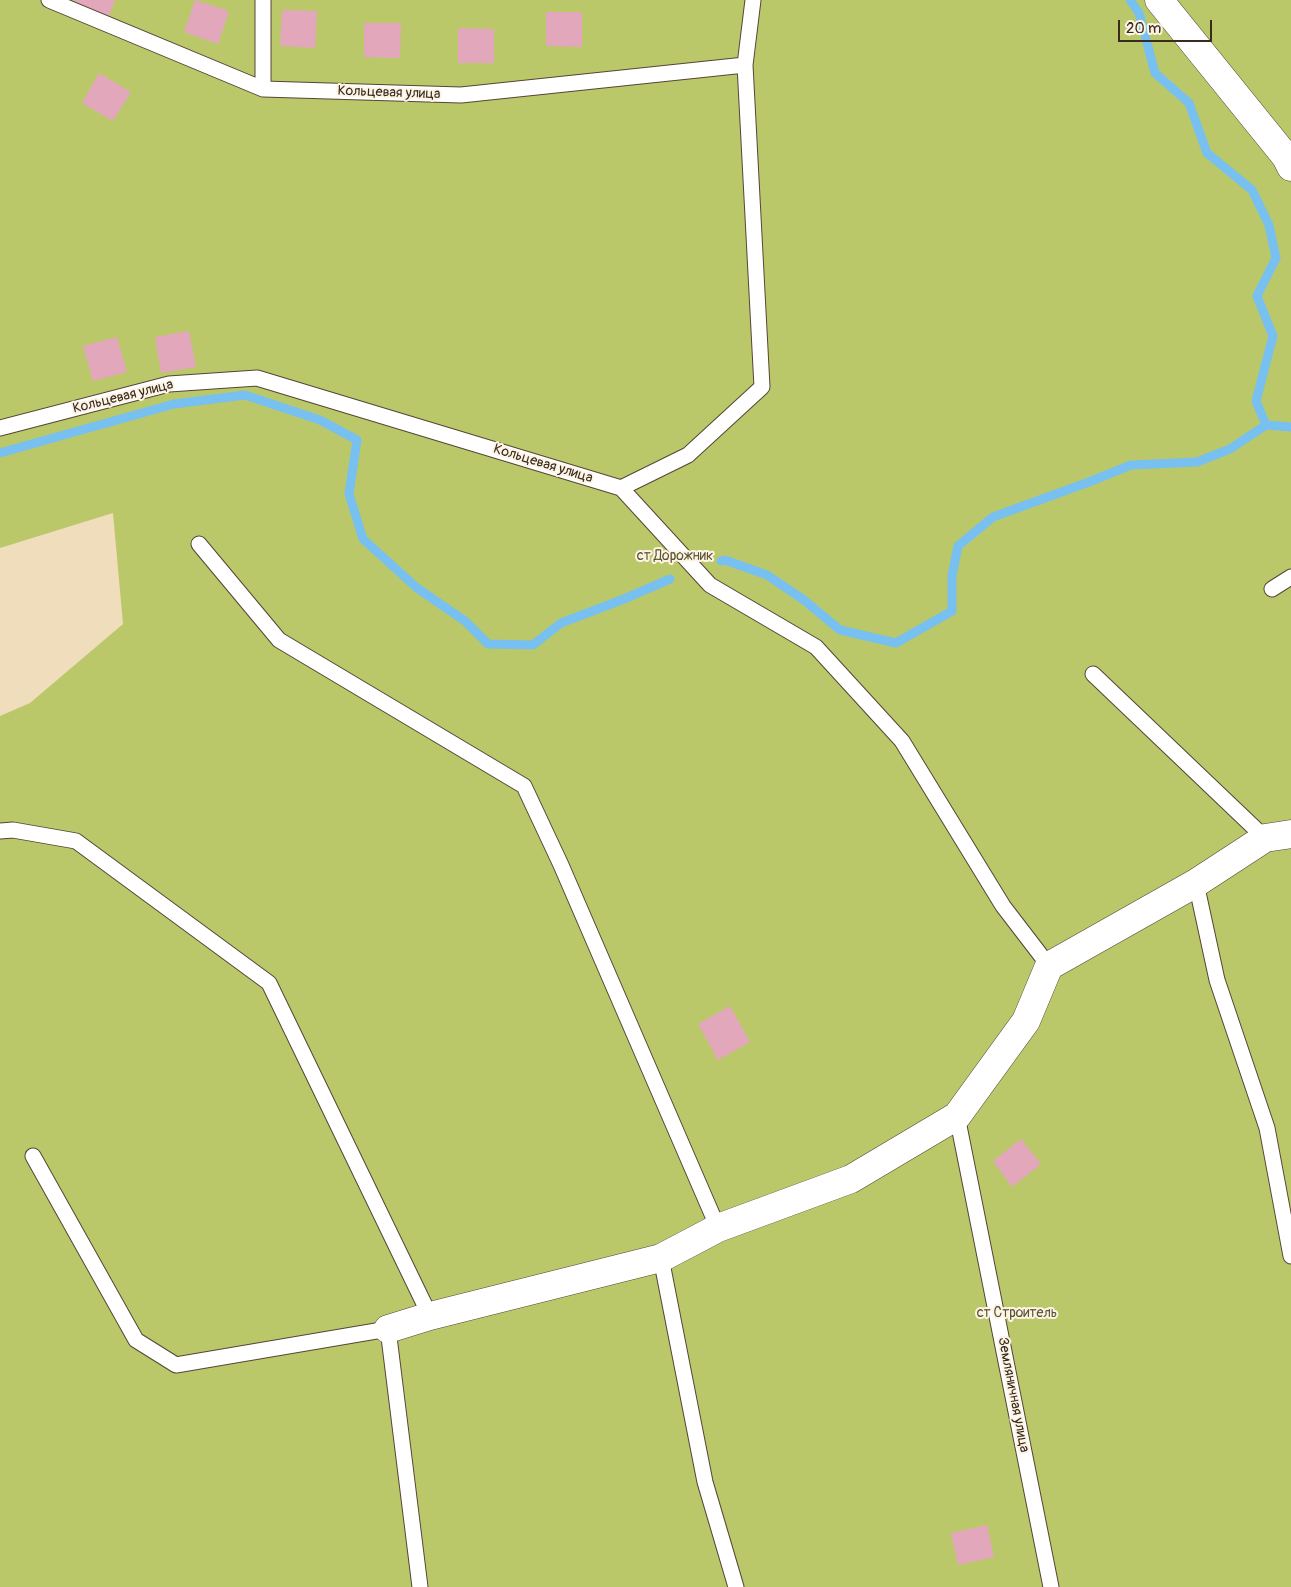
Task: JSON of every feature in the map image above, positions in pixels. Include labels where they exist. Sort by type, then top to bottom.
[{"type":"street","points":[[1159,0],[1286,157],[1291,167]]},
{"type":"street","points":[[388,1329],[430,1316],[661,1258],[718,1228],[851,1179],[957,1116],[1026,1021],[1049,966],[1278,836]]},
{"type":"lane","name":"Кольцевая улица","points":[[49,0],[263,89],[461,95],[745,65]]},
{"type":"lane","points":[[263,89],[264,0]]},
{"type":"lane","points":[[753,0],[745,65],[762,388],[688,454],[621,488],[710,585],[816,647],[902,741],[1003,906],[1049,966]]},
{"type":"lane","name":"Кольцевая улица","points":[[0,428],[169,384],[257,378],[621,488]]},
{"type":"lane","points":[[199,544],[279,640],[524,786],[561,865],[718,1228]]},
{"type":"lane","points":[[1272,589],[1291,577]]},
{"type":"lane","points":[[1093,674],[1278,836]]},
{"type":"lane","points":[[0,831],[13,830],[76,841],[269,983],[430,1316]]},
{"type":"lane","points":[[1196,883],[1217,980],[1267,1128],[1291,1256]]},
{"type":"lane","name":"Земляничная улица","points":[[957,1116],[1051,1587]]},
{"type":"lane","points":[[33,1156],[136,1340],[176,1365],[388,1329],[420,1587]]},
{"type":"lane","points":[[661,1258],[705,1482],[736,1587]]},
{"type":"green space","name":"ст Дорожник","points":[[0,0],[1291,0],[1291,1587],[0,1587],[0,716],[30,703],[123,624],[113,513],[0,548]]},
{"type":"building","points":[[76,0],[115,0],[108,18],[74,6]]},
{"type":"building","points":[[195,0],[229,11],[218,44],[184,32]]},
{"type":"building","points":[[282,10],[317,11],[315,48],[280,46]]},
{"type":"building","points":[[546,12],[582,12],[582,47],[546,46]]},
{"type":"building","points":[[364,23],[401,23],[400,58],[364,57]]},
{"type":"building","points":[[458,28],[494,29],[494,63],[458,63]]},
{"type":"building","points":[[99,73],[131,92],[113,121],[82,103]]},
{"type":"building","points":[[189,331],[196,367],[161,373],[155,337]]},
{"type":"building","points":[[117,337],[127,372],[93,381],[83,346]]},
{"type":"building","points":[[730,1006],[750,1042],[718,1060],[698,1024]]},
{"type":"building","points":[[1021,1139],[1041,1164],[1012,1187],[993,1161]]},
{"type":"building","points":[[987,1525],[994,1557],[958,1565],[951,1533]]},
{"type":"waterway","points":[[1130,0],[1139,13],[1155,73],[1189,103],[1207,153],[1252,190],[1269,225],[1276,258],[1257,296],[1273,336],[1256,401],[1266,425],[1291,427]]},
{"type":"waterway","points":[[0,453],[174,404],[245,395],[320,420],[357,440],[349,494],[363,539],[417,588],[465,621],[488,644],[533,645],[561,623],[670,579]]},
{"type":"waterway","points":[[721,561],[725,560],[767,575],[804,600],[840,630],[896,643],[952,611],[952,576],[958,546],[993,517],[1131,465],[1197,462],[1230,449],[1266,425]]},
{"type":"park label","name":"ст Строитель","points":[[1017,1313]]}]
